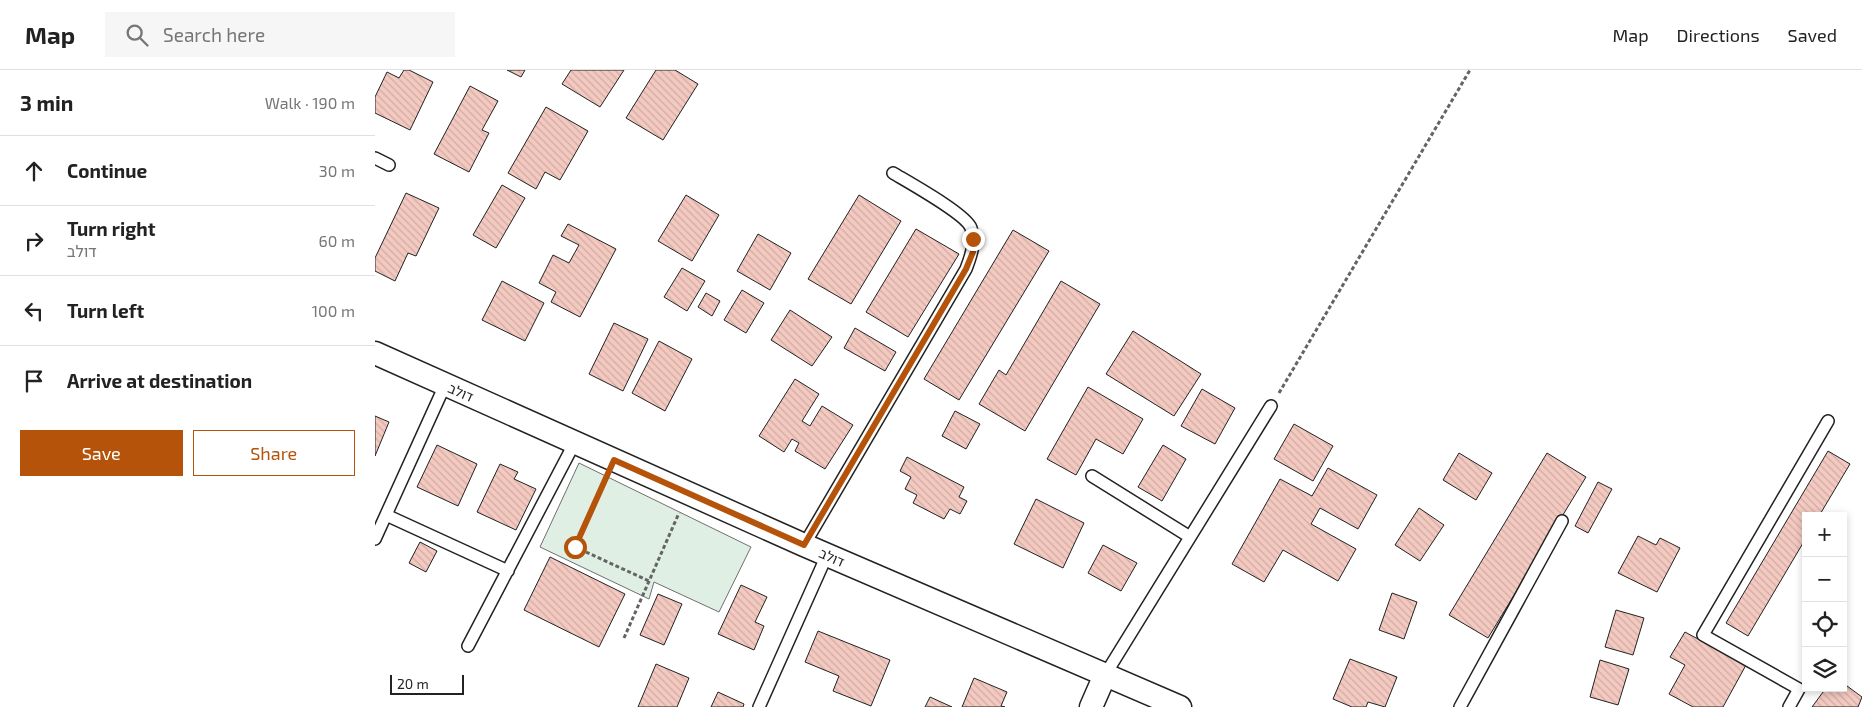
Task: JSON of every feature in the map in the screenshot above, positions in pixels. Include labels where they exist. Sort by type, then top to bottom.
[{"type":"street","name":"דולב","points":[[375,354],[804,545],[1180,707]]},
{"type":"street","points":[[1091,707],[1105,675]]},
{"type":"lane","points":[[375,158],[389,165]]},
{"type":"lane","points":[[804,545],[966,269],[973,252],[971,226],[959,215],[893,173]]},
{"type":"lane","points":[[375,539],[445,385]]},
{"type":"lane","points":[[1105,675],[1271,406]]},
{"type":"lane","points":[[1789,707],[1799,689],[1703,635],[1828,421]]},
{"type":"lane","points":[[468,646],[575,442]]},
{"type":"lane","points":[[1092,476],[1190,537]]},
{"type":"lane","points":[[386,515],[508,571]]},
{"type":"lane","points":[[1460,707],[1562,521]]},
{"type":"lane","points":[[759,707],[827,555]]},
{"type":"path","points":[[1271,406],[1470,70]]},
{"type":"path","points":[[614,460],[575,547],[649,581]]},
{"type":"path","points":[[624,638],[688,493]]},
{"type":"green space","points":[[579,463],[751,547],[719,612],[654,582],[649,599],[540,547]]},
{"type":"building","points":[[404,70],[409,70],[433,82],[410,130],[375,113],[375,97],[387,72],[399,78]]},
{"type":"building","points":[[507,70],[525,70],[521,77]]},
{"type":"building","points":[[571,70],[624,70],[600,107],[562,84]]},
{"type":"building","points":[[656,70],[675,70],[698,84],[663,140],[626,118]]},
{"type":"building","points":[[470,86],[498,101],[482,130],[489,133],[469,172],[434,154]]},
{"type":"building","points":[[546,107],[588,131],[560,180],[545,172],[536,189],[508,173]]},
{"type":"building","points":[[502,185],[525,198],[496,248],[473,235]]},
{"type":"building","points":[[406,193],[439,208],[416,256],[408,253],[395,281],[375,271],[375,258]]},
{"type":"building","points":[[686,195],[719,215],[692,261],[658,241]]},
{"type":"building","points":[[859,195],[901,221],[851,304],[808,279]]},
{"type":"building","points":[[568,224],[616,249],[580,317],[551,302],[556,292],[539,283],[553,255],[569,263],[579,245],[561,236]]},
{"type":"building","points":[[916,229],[959,254],[908,337],[866,312]]},
{"type":"building","points":[[1013,230],[1049,251],[959,400],[924,379]]},
{"type":"building","points":[[758,234],[791,253],[770,290],[737,271]]},
{"type":"building","points":[[682,268],[705,281],[687,311],[664,297]]},
{"type":"building","points":[[502,281],[544,303],[525,341],[482,320]]},
{"type":"building","points":[[1061,281],[1100,304],[1025,431],[979,404],[999,370],[1006,375]]},
{"type":"building","points":[[742,290],[764,303],[746,333],[724,320]]},
{"type":"building","points":[[706,293],[720,301],[712,316],[698,307]]},
{"type":"building","points":[[790,310],[832,337],[812,366],[771,340]]},
{"type":"building","points":[[614,323],[648,339],[623,391],[589,374]]},
{"type":"building","points":[[855,328],[896,352],[885,371],[844,348]]},
{"type":"building","points":[[1133,331],[1201,374],[1174,416],[1106,374]]},
{"type":"building","points":[[659,341],[692,359],[665,411],[632,393]]},
{"type":"building","points":[[795,379],[819,394],[802,421],[810,426],[822,406],[853,425],[825,469],[795,451],[799,443],[792,439],[784,452],[759,436]]},
{"type":"building","points":[[1088,387],[1143,419],[1123,454],[1096,439],[1076,475],[1047,459]]},
{"type":"building","points":[[1202,389],[1235,408],[1215,444],[1181,426]]},
{"type":"building","points":[[955,411],[980,424],[966,449],[942,436]]},
{"type":"building","points":[[375,416],[389,422],[375,456]]},
{"type":"building","points":[[1294,424],[1333,446],[1313,481],[1274,459]]},
{"type":"building","points":[[437,445],[477,464],[458,506],[417,487]]},
{"type":"building","points":[[1163,445],[1186,459],[1162,501],[1138,487]]},
{"type":"building","points":[[1828,451],[1850,464],[1821,512],[1802,512],[1802,545],[1748,636],[1726,623]]},
{"type":"building","points":[[1459,453],[1492,473],[1476,500],[1443,480]]},
{"type":"building","points":[[1547,453],[1586,477],[1488,638],[1449,615]]},
{"type":"building","points":[[907,457],[964,487],[959,497],[967,501],[960,514],[950,509],[944,519],[913,503],[917,495],[905,489],[911,477],[900,471]]},
{"type":"building","points":[[500,464],[518,472],[514,479],[536,489],[516,530],[477,512]]},
{"type":"building","points":[[1328,468],[1377,495],[1358,529],[1320,508],[1311,524],[1356,549],[1338,581],[1283,550],[1264,582],[1232,564],[1280,479],[1312,496]]},
{"type":"building","points":[[1598,482],[1612,489],[1588,533],[1575,526]]},
{"type":"building","points":[[1036,499],[1084,523],[1063,568],[1014,544]]},
{"type":"building","points":[[1419,508],[1444,525],[1420,561],[1395,545]]},
{"type":"building","points":[[1638,536],[1656,545],[1660,538],[1680,548],[1657,592],[1618,573]]},
{"type":"building","points":[[420,542],[437,551],[426,572],[409,563]]},
{"type":"building","points":[[1103,545],[1137,563],[1121,591],[1088,573]]},
{"type":"building","points":[[550,557],[625,594],[599,647],[524,610]]},
{"type":"building","points":[[741,585],[767,597],[755,622],[764,626],[754,650],[718,634]]},
{"type":"building","points":[[1392,593],[1417,602],[1404,639],[1379,630]]},
{"type":"building","points":[[658,594],[682,604],[664,645],[640,635]]},
{"type":"building","points":[[1616,610],[1644,618],[1633,655],[1605,647]]},
{"type":"building","points":[[818,631],[890,660],[871,706],[833,691],[839,676],[805,662]]},
{"type":"building","points":[[1685,632],[1746,665],[1723,707],[1693,707],[1669,694],[1685,665],[1670,657]]},
{"type":"building","points":[[1350,659],[1397,677],[1385,707],[1368,702],[1366,707],[1352,707],[1333,699]]},
{"type":"building","points":[[1600,660],[1629,669],[1618,705],[1590,697]]},
{"type":"building","points":[[656,664],[689,678],[677,707],[638,707]]},
{"type":"building","points":[[974,678],[1007,692],[1001,706],[1005,707],[962,707]]},
{"type":"building","points":[[1847,686],[1862,697],[1858,707],[1812,707],[1823,692],[1847,692]]},
{"type":"building","points":[[718,692],[744,704],[743,707],[711,707]]},
{"type":"building","points":[[930,697],[952,707],[925,707]]},
{"type":"route","points":[[575,547],[614,460],[804,545],[966,269],[973,252],[973,239]]}]
